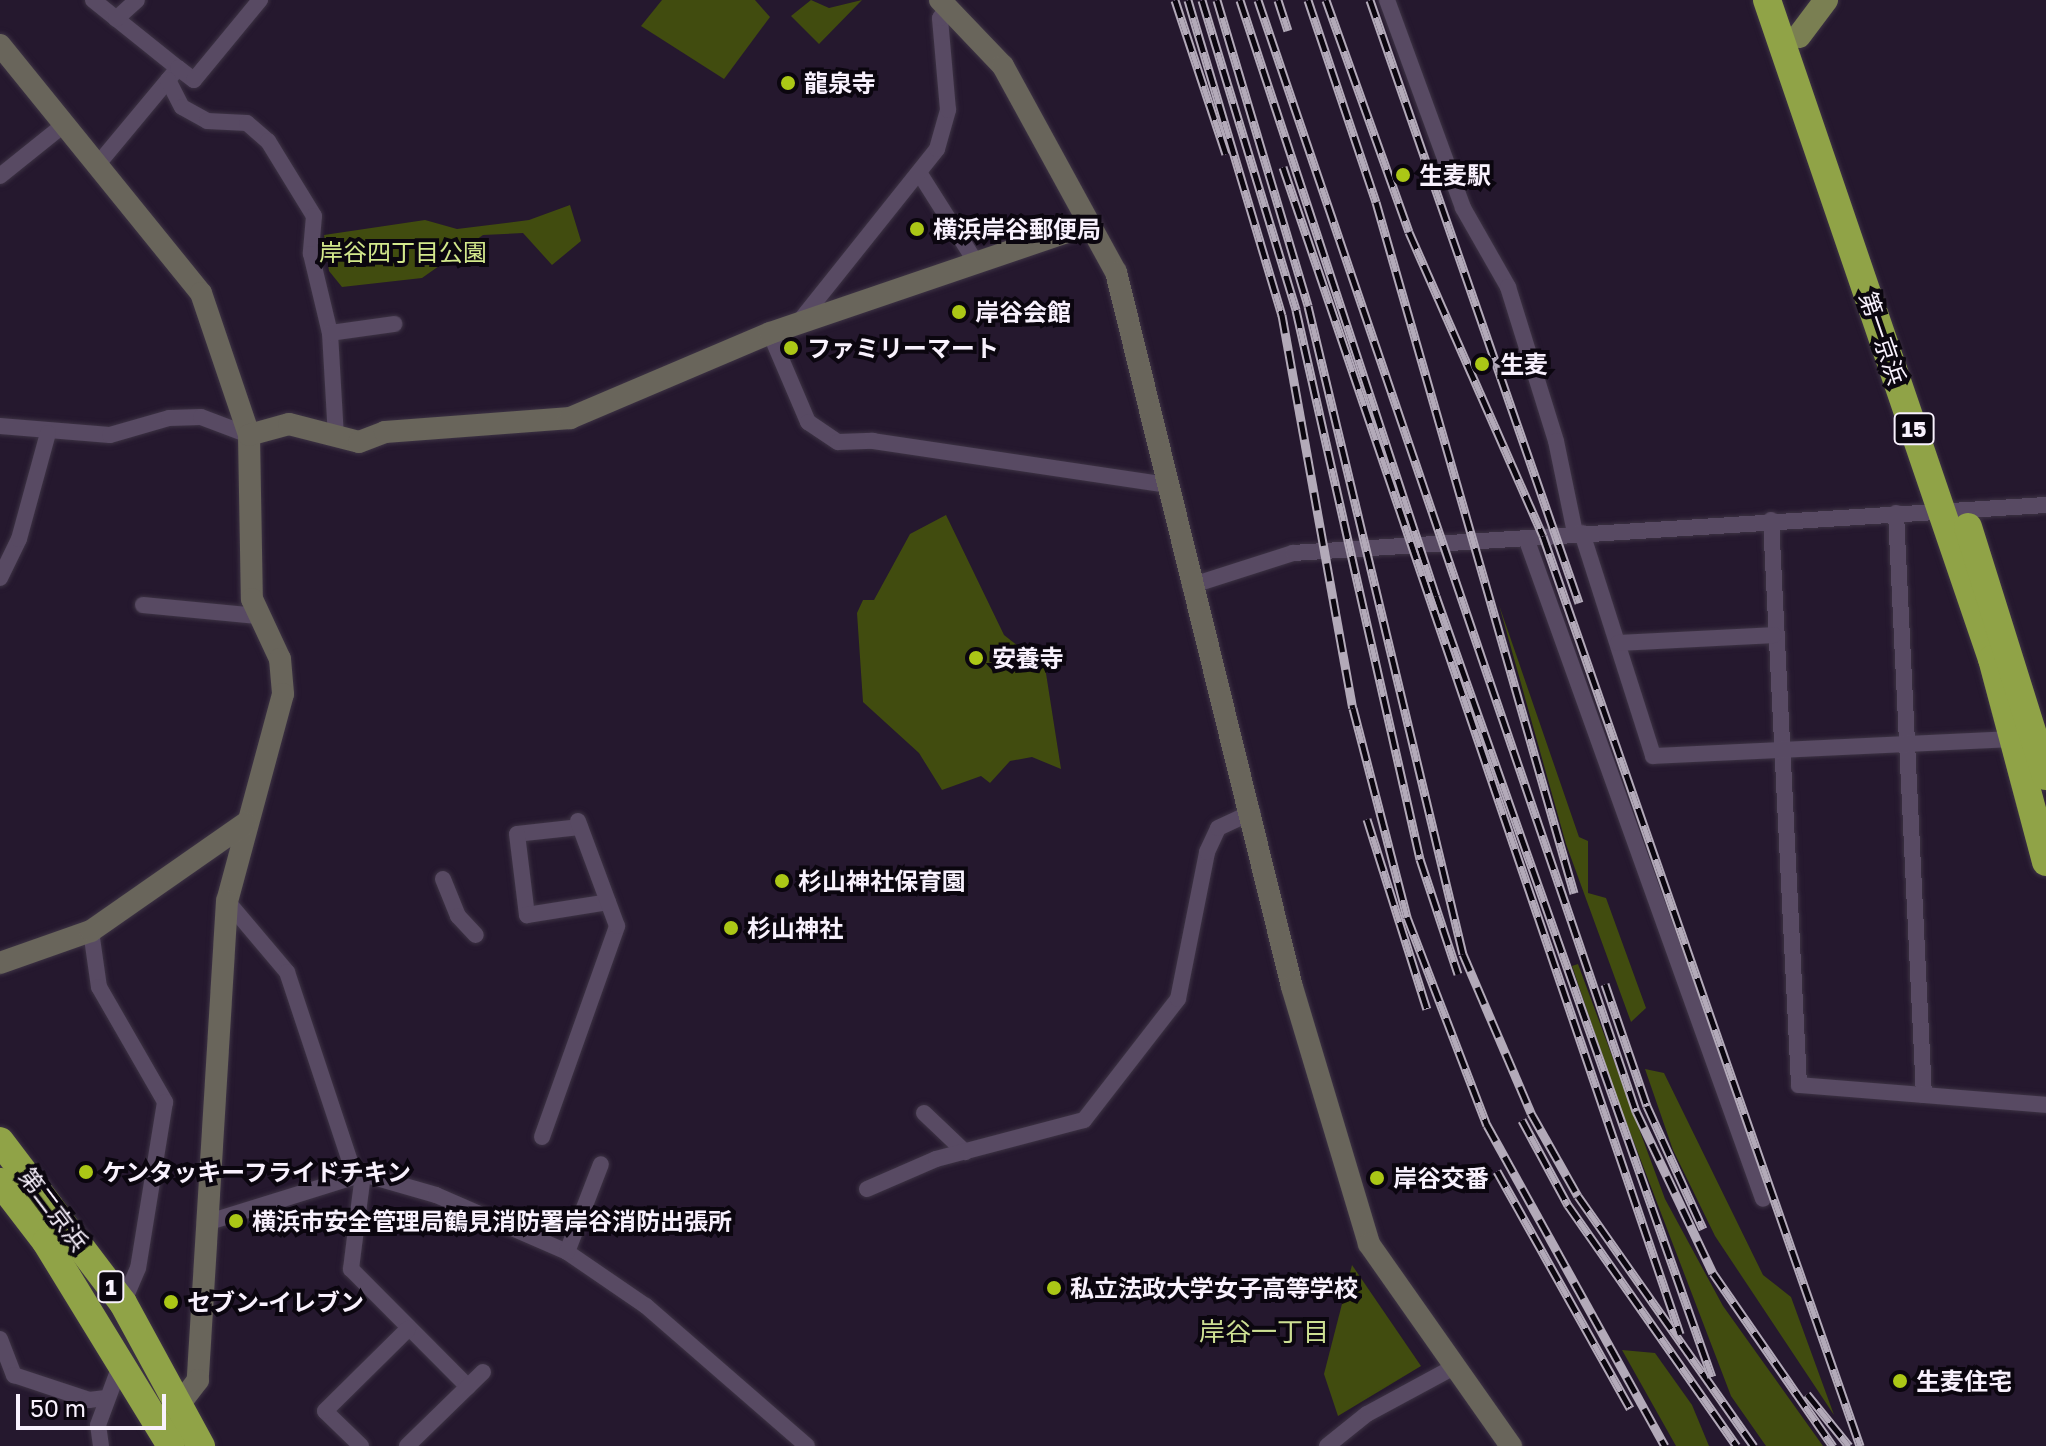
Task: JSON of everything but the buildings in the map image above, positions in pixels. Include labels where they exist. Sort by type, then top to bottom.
[{"type":"highway","name":"第一京浜","points":[[1767,0],[1790,38],[2046,776]]},
{"type":"highway","name":"第一京浜","points":[[1787,0],[1790,38]]},
{"type":"highway","name":"第一京浜","points":[[1952,512],[2016,739],[2046,862]]},
{"type":"highway","name":"第二京浜","points":[[0,1141],[123,1303],[201,1446]]},
{"type":"highway","name":"第二京浜","points":[[0,1182],[121,1363],[165,1436]]},
{"type":"main road","points":[[1780,0],[1790,38]]},
{"type":"main road","points":[[1790,38],[1826,0]]},
{"type":"street","points":[[93,0],[173,74],[194,80],[260,0]]},
{"type":"street","points":[[116,19],[137,0]]},
{"type":"street","points":[[1387,0],[1463,208],[1508,287],[1556,441],[1578,533],[1618,643],[1653,756],[2016,739]]},
{"type":"street","points":[[798,323],[920,174],[948,110],[940,18],[943,4]]},
{"type":"street","points":[[943,4],[1003,66],[1090,224],[1130,318],[1190,586],[1252,812],[1292,987],[1369,1244],[1452,1368],[1511,1446]]},
{"type":"street","points":[[0,45],[201,293],[249,435],[250,579],[257,616],[280,659],[283,694],[227,901],[198,1380],[165,1436]]},
{"type":"street","points":[[98,164],[173,74]]},
{"type":"street","points":[[173,74],[182,107],[207,121],[247,123],[268,141],[314,216],[311,254],[330,333],[336,438]]},
{"type":"street","points":[[0,176],[65,124]]},
{"type":"street","points":[[920,174],[975,261]]},
{"type":"street","points":[[0,426],[48,433],[110,435],[169,418],[201,417],[249,435],[289,424],[336,438],[570,418],[770,333],[975,261],[1028,250],[1090,224]]},
{"type":"street","points":[[330,333],[394,324]]},
{"type":"street","points":[[770,333],[808,422],[838,442],[873,441],[1166,485]]},
{"type":"street","points":[[0,578],[19,539],[48,433]]},
{"type":"street","points":[[1190,586],[1293,553],[1771,520],[2046,505]]},
{"type":"street","points":[[1896,513],[1924,1095]]},
{"type":"street","points":[[1771,520],[1774,635],[1799,1085],[2046,1105]]},
{"type":"street","points":[[1526,538],[1763,1199]]},
{"type":"street","points":[[143,605],[257,616]]},
{"type":"street","points":[[1618,643],[1774,635]]},
{"type":"street","points":[[867,1189],[965,1152],[1084,1120],[1178,999],[1207,852],[1218,828],[1252,812]]},
{"type":"street","points":[[0,963],[91,931],[246,823]]},
{"type":"street","points":[[542,1137],[617,926],[579,824],[517,834],[527,915],[608,902]]},
{"type":"street","points":[[443,879],[458,916],[476,935]]},
{"type":"street","points":[[227,901],[287,972],[359,1175],[351,1269],[468,1387]]},
{"type":"street","points":[[91,931],[99,987],[165,1102],[138,1268],[123,1303]]},
{"type":"street","points":[[924,1113],[965,1152]]},
{"type":"street","points":[[567,1252],[601,1164]]},
{"type":"street","points":[[209,1222],[359,1175],[436,1195],[567,1252],[646,1306],[807,1446]]},
{"type":"street","points":[[361,1446],[325,1411],[408,1329]]},
{"type":"street","points":[[0,1339],[14,1375],[89,1400],[106,1398]]},
{"type":"street","points":[[101,1446],[106,1398],[121,1363]]},
{"type":"street","points":[[1327,1446],[1367,1414],[1452,1368]]},
{"type":"street","points":[[407,1446],[483,1372]]},
{"type":"green space","points":[[662,0],[755,0],[770,17],[724,79],[641,26]]},
{"type":"green space","points":[[811,0],[829,8],[862,0],[819,44],[791,16]]},
{"type":"green space","name":"岸谷四丁目公園","points":[[570,205],[581,241],[552,265],[523,233],[483,235],[422,278],[342,287],[329,271],[324,235],[425,220],[457,229],[529,220]]},
{"type":"green space","points":[[946,515],[1004,635],[1045,667],[1061,769],[1032,757],[1010,761],[990,783],[981,776],[942,790],[919,753],[863,702],[857,613],[863,600],[874,600],[910,534]]},
{"type":"green space","points":[[1499,605],[1579,837],[1588,841],[1588,893],[1606,898],[1646,1008],[1631,1022],[1566,844]]},
{"type":"green space","points":[[1578,964],[1665,1199],[1723,1306],[1823,1446],[1766,1446],[1731,1396],[1617,1098],[1572,966]]},
{"type":"green space","points":[[1645,1069],[1664,1073],[1763,1275],[1791,1297],[1834,1415],[1715,1236],[1673,1150]]},
{"type":"green space","points":[[1352,1265],[1421,1366],[1338,1416],[1324,1374]]},
{"type":"green space","points":[[1622,1350],[1655,1353],[1692,1405],[1709,1446],[1676,1446]]},
{"type":"railway","points":[[1175,0],[1226,154]]},
{"type":"railway","points":[[1188,0],[1282,315],[1353,708],[1407,917],[1487,1125],[1665,1446]]},
{"type":"railway","points":[[1202,0],[1296,310],[1420,859],[1458,974]]},
{"type":"railway","points":[[1217,0],[1308,306],[1463,954],[1531,1113],[1578,1196],[1754,1446]]},
{"type":"railway","points":[[1240,0],[1436,596],[1712,1377]]},
{"type":"railway","points":[[1258,0],[1636,1111],[1713,1273],[1833,1446]]},
{"type":"railway","points":[[1278,0],[1288,30]]},
{"type":"railway","points":[[1308,0],[1376,202],[1574,893]]},
{"type":"railway","points":[[1326,0],[1409,232],[1543,536],[1860,1446]]},
{"type":"railway","points":[[1370,0],[1579,603]]},
{"type":"railway","points":[[1283,167],[1680,1334]]},
{"type":"railway","points":[[1367,819],[1427,1009]]},
{"type":"railway","points":[[1605,984],[1647,1106],[1703,1229]]},
{"type":"railway","points":[[1522,1120],[1568,1205],[1737,1446]]},
{"type":"railway","points":[[1497,1171],[1630,1408]]},
{"type":"railway","points":[[1807,1394],[1849,1446]]},
{"type":"place","name":"龍泉寺","points":[[788,83]]},
{"type":"place","name":"生麦駅","points":[[1403,175]]},
{"type":"place","name":"横浜岸谷郵便局","points":[[917,229]]},
{"type":"place","name":"岸谷会館","points":[[959,312]]},
{"type":"place","name":"ファミリーマート","points":[[791,348]]},
{"type":"place","name":"生麦","points":[[1482,364]]},
{"type":"place","name":"安養寺","points":[[976,658]]},
{"type":"place","name":"杉山神社保育園","points":[[782,881]]},
{"type":"place","name":"杉山神社","points":[[731,928]]},
{"type":"place","name":"ケンタッキーフライドチキン","points":[[86,1172]]},
{"type":"place","name":"岸谷交番","points":[[1377,1178]]},
{"type":"place","name":"横浜市安全管理局鶴見消防署岸谷消防出張所","points":[[236,1221]]},
{"type":"place","name":"私立法政大学女子高等学校","points":[[1054,1288]]},
{"type":"place","name":"セブン-イレブン","points":[[171,1302]]},
{"type":"place","name":"生麦住宅","points":[[1900,1381]]},
{"type":"district","name":"岸谷一丁目","points":[[1264,1332]]}]
